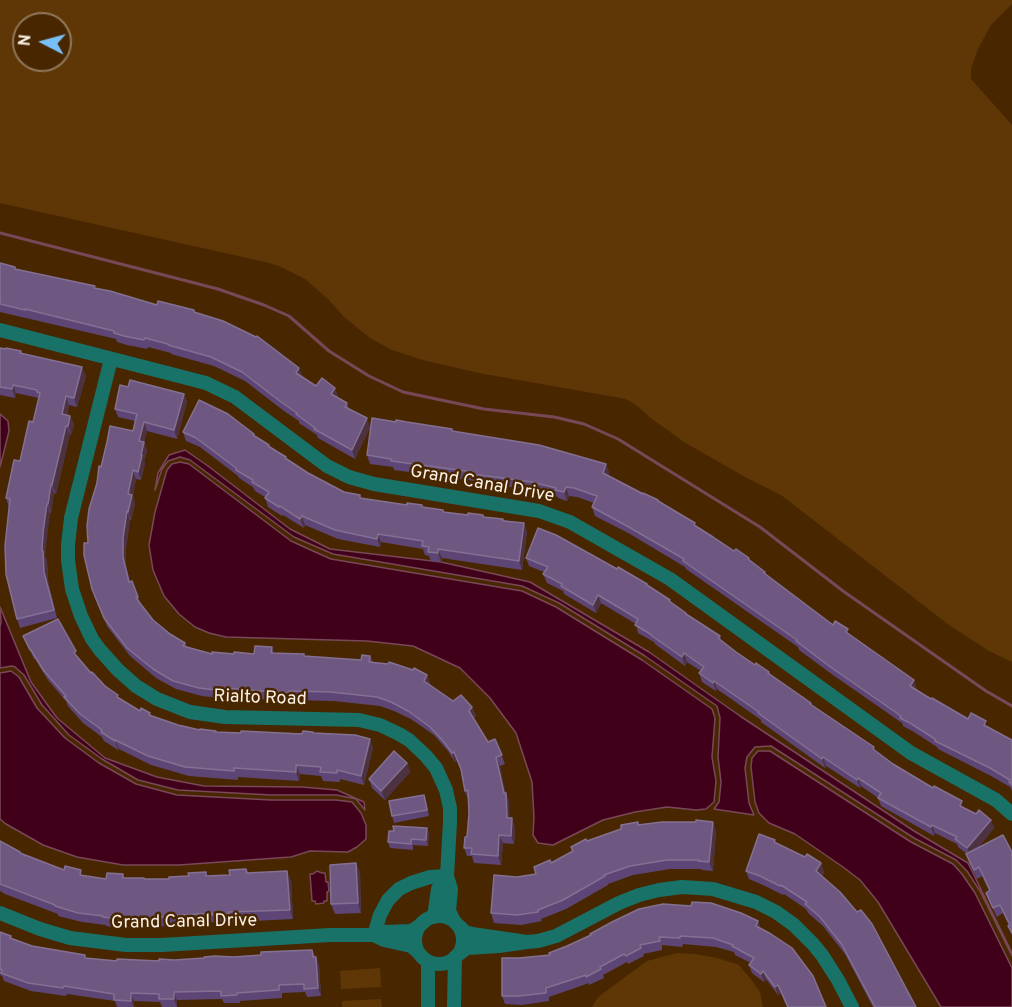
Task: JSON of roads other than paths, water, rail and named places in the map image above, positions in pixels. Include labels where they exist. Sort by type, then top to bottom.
[{"type":"street","name":"Grand Canal Drive","points":[[0,330],[217,387],[235,397],[327,466],[349,477],[374,484],[539,511],[570,522],[670,579],[911,753],[996,800],[1012,814]]},
{"type":"street","name":"Rialto Road","points":[[111,359],[71,518],[68,545],[72,588],[81,616],[92,639],[113,666],[136,686],[157,699],[190,712],[225,717],[358,720],[380,725],[409,740],[436,768],[446,790],[450,815],[447,876],[451,889],[449,911],[456,923]]},
{"type":"street","name":"Rialto Road","points":[[429,920],[438,889],[447,876]]},
{"type":"street","points":[[374,935],[380,915],[388,900],[399,889],[430,877],[447,876]]},
{"type":"street","points":[[423,956],[436,964],[442,964],[457,956],[463,949],[471,947],[538,941],[556,936],[639,895],[682,887],[705,888],[723,891],[756,902],[776,912],[794,925],[822,955],[852,1007]]},
{"type":"street","name":"Grand Canal Drive","points":[[0,913],[70,938],[126,945],[374,935],[384,932],[410,931],[429,920]]},
{"type":"street","points":[[428,1007],[423,956],[416,944],[416,936],[419,928],[429,920],[443,916],[456,923],[465,932],[526,942]]},
{"type":"street","points":[[454,1007],[457,956],[463,942],[461,930],[456,923]]},
{"type":"street","name":"Grand Canal Drive","points":[[374,935],[384,940],[411,946],[423,956]]},
{"type":"waterway","points":[[0,233],[218,289],[264,305],[289,316],[329,351],[369,376],[403,392],[484,409],[554,417],[584,424],[618,439],[760,527],[843,591],[986,691],[1012,706]]}]
